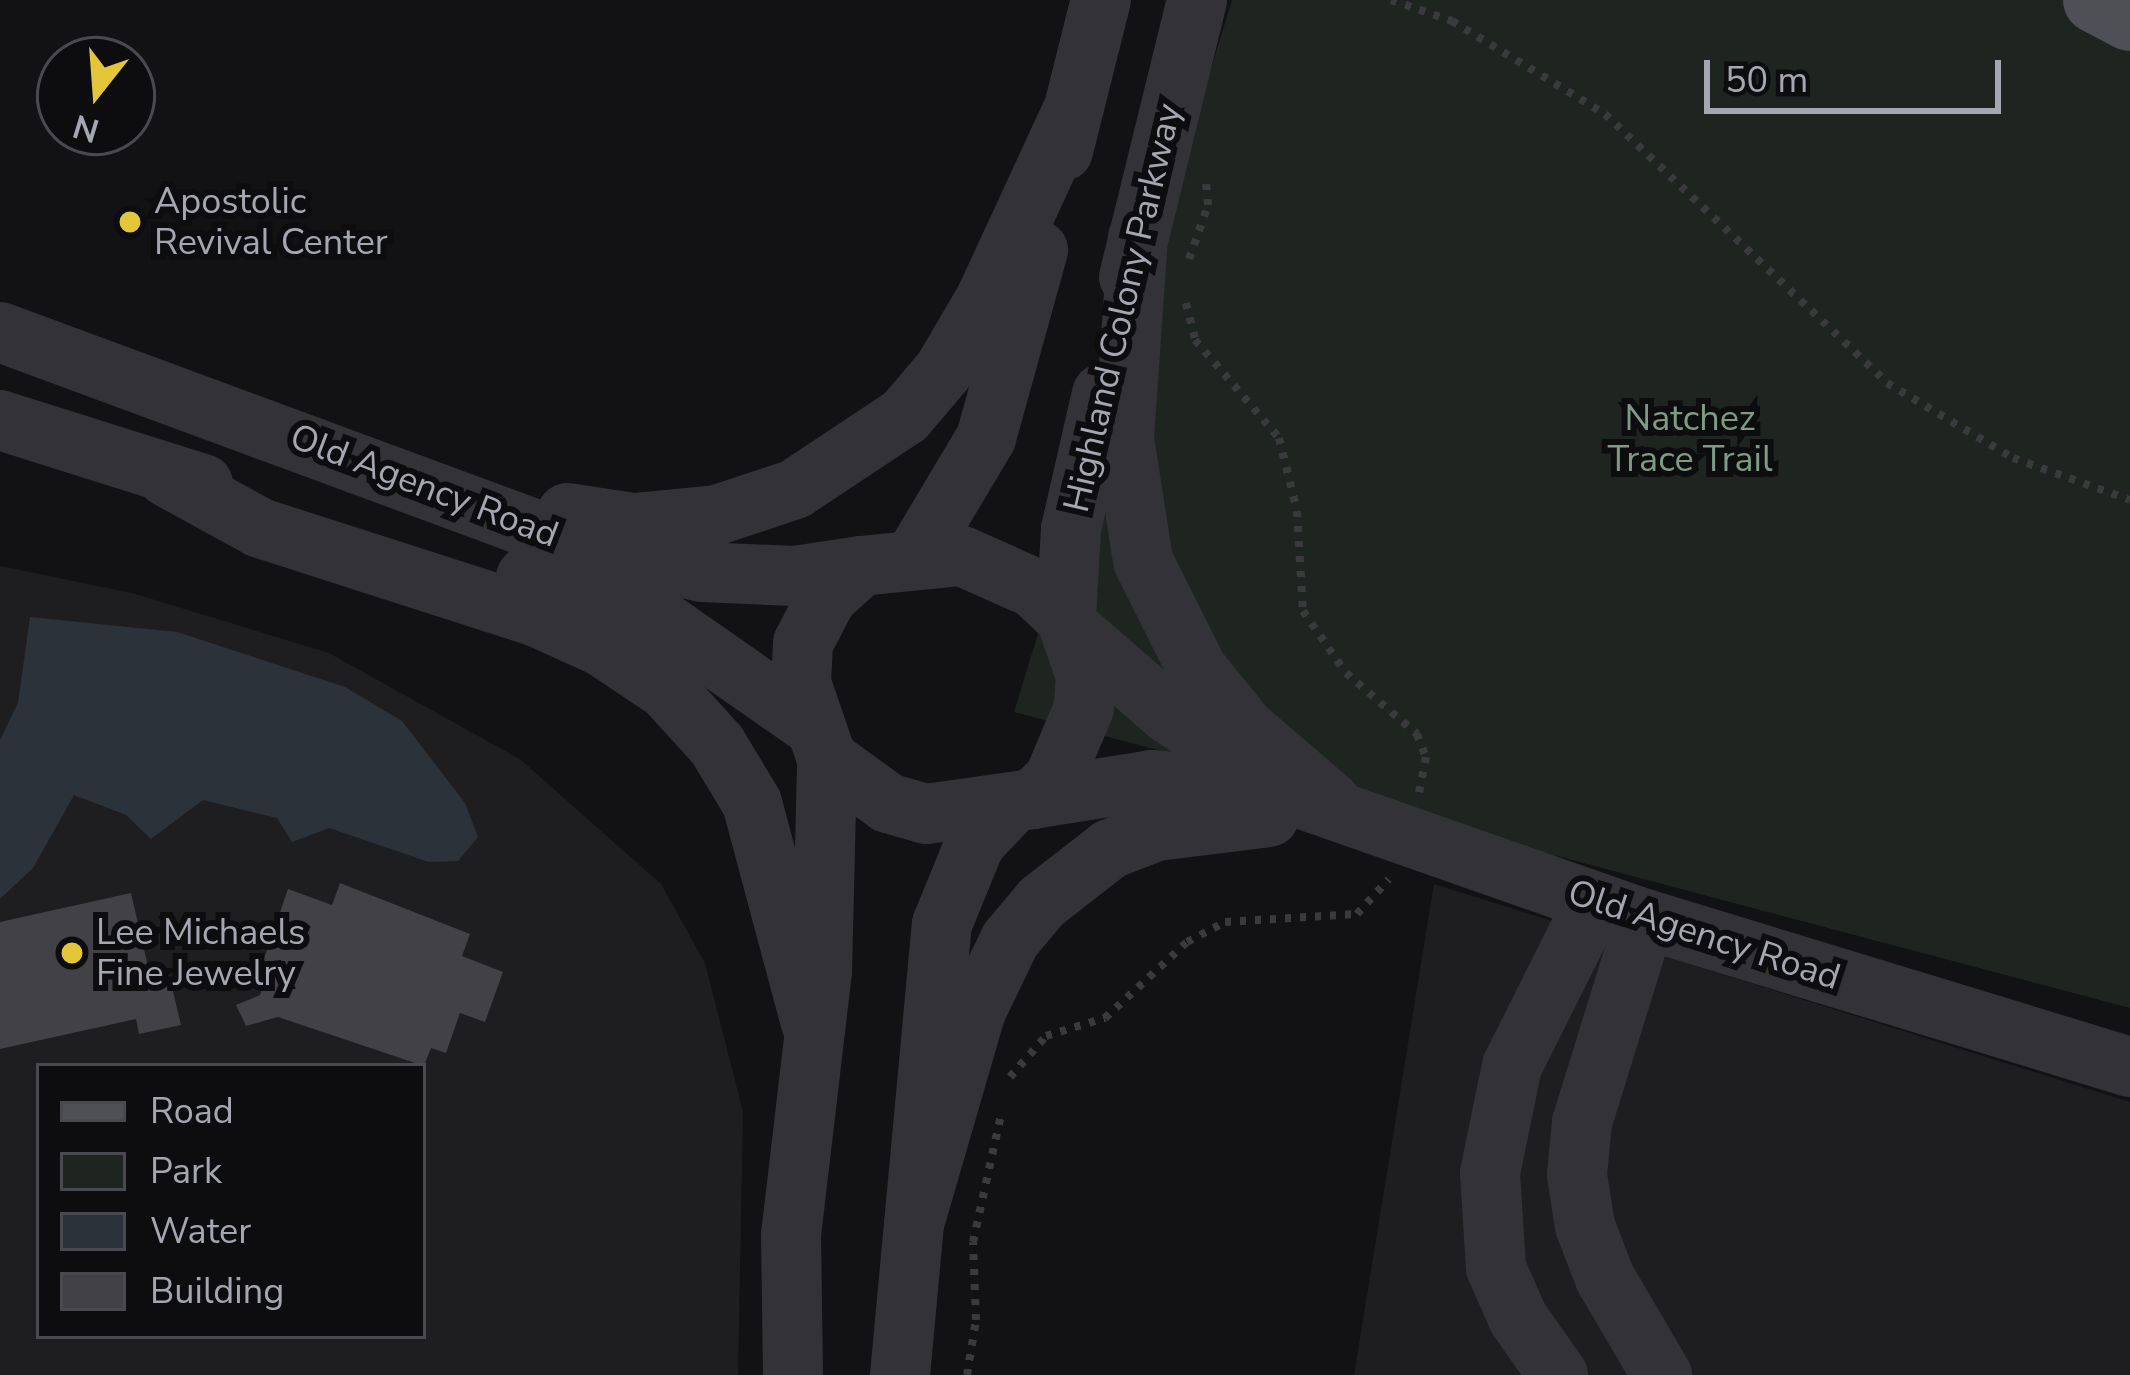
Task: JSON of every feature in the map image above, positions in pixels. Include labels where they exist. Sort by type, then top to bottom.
[{"type":"main road","points":[[2096,0],[2130,18]]},
{"type":"street","points":[[793,1375],[791,1235],[811,1023],[822,971],[818,742],[803,643],[827,597],[888,561],[986,438],[1101,0]]},
{"type":"street","name":"Highland Colony Parkway","points":[[1071,625],[1071,529],[1197,0]]},
{"type":"street","points":[[430,491],[634,523],[717,514],[795,489],[850,458],[904,416],[944,370],[1072,112]]},
{"type":"street","points":[[1138,237],[1124,439],[1143,561],[1197,669],[1245,728],[1345,814]]},
{"type":"street","name":"Old Agency Road","points":[[0,332],[219,406],[430,491],[660,568],[795,576],[888,561]]},
{"type":"street","name":"Old Agency Road","points":[[0,420],[166,477],[268,498],[661,620],[818,742]]},
{"type":"street","points":[[166,477],[260,528],[537,617],[603,647],[667,690],[716,745],[752,803],[811,1023]]},
{"type":"street","points":[[888,561],[962,556],[999,568],[1071,625],[1084,708],[1054,779],[975,843],[942,924],[900,1375]]},
{"type":"street","name":"Old Agency Road","points":[[1071,625],[1169,714],[1282,792]]},
{"type":"street","points":[[818,742],[888,802],[926,814],[1021,803]]},
{"type":"street","name":"Old Agency Road","points":[[1021,803],[1151,780],[1282,792],[1619,910],[2130,1067]]},
{"type":"street","points":[[914,1224],[976,1012],[1010,940],[1042,902],[1110,849],[1157,831],[1211,820],[1345,814]]},
{"type":"street","points":[[1558,1375],[1519,1318],[1496,1268],[1490,1173],[1512,1066],[1619,910]]},
{"type":"street","points":[[1619,910],[1577,1174],[1585,1226],[1605,1278],[1662,1375]]},
{"type":"path","points":[[1391,0],[1452,21],[1605,114],[1887,382],[2013,458],[2130,500]]},
{"type":"shaded area","points":[[0,566],[132,593],[329,653],[521,760],[661,884],[705,963],[743,1112],[738,1375],[0,1375]]},
{"type":"shaded area","points":[[1434,884],[2130,1102],[2130,1375],[1354,1375]]},
{"type":"green space","name":"Natchez Trace Trail","points":[[1232,0],[2130,0],[2130,1008],[1014,712]]},
{"type":"water","points":[[30,617],[177,632],[345,687],[402,721],[465,803],[478,837],[458,861],[429,862],[329,828],[292,842],[277,818],[203,800],[151,839],[126,815],[74,795],[33,868],[0,899],[0,740],[18,703]]},
{"type":"building","points":[[340,883],[470,934],[462,956],[503,972],[485,1022],[460,1013],[446,1053],[431,1048],[425,1063],[278,1017],[246,1026],[236,1005],[260,995],[269,969],[261,967],[288,889],[332,905]]},
{"type":"building","name":"Lee Michaels Fine Jewelry","points":[[131,893],[153,988],[171,983],[181,1025],[139,1034],[136,1019],[0,1049],[0,922]]},
{"type":"place","name":"Apostolic Revival Center","points":[[130,222]]},
{"type":"place","name":"Lee Michaels Fine Jewelry","points":[[72,953]]}]
